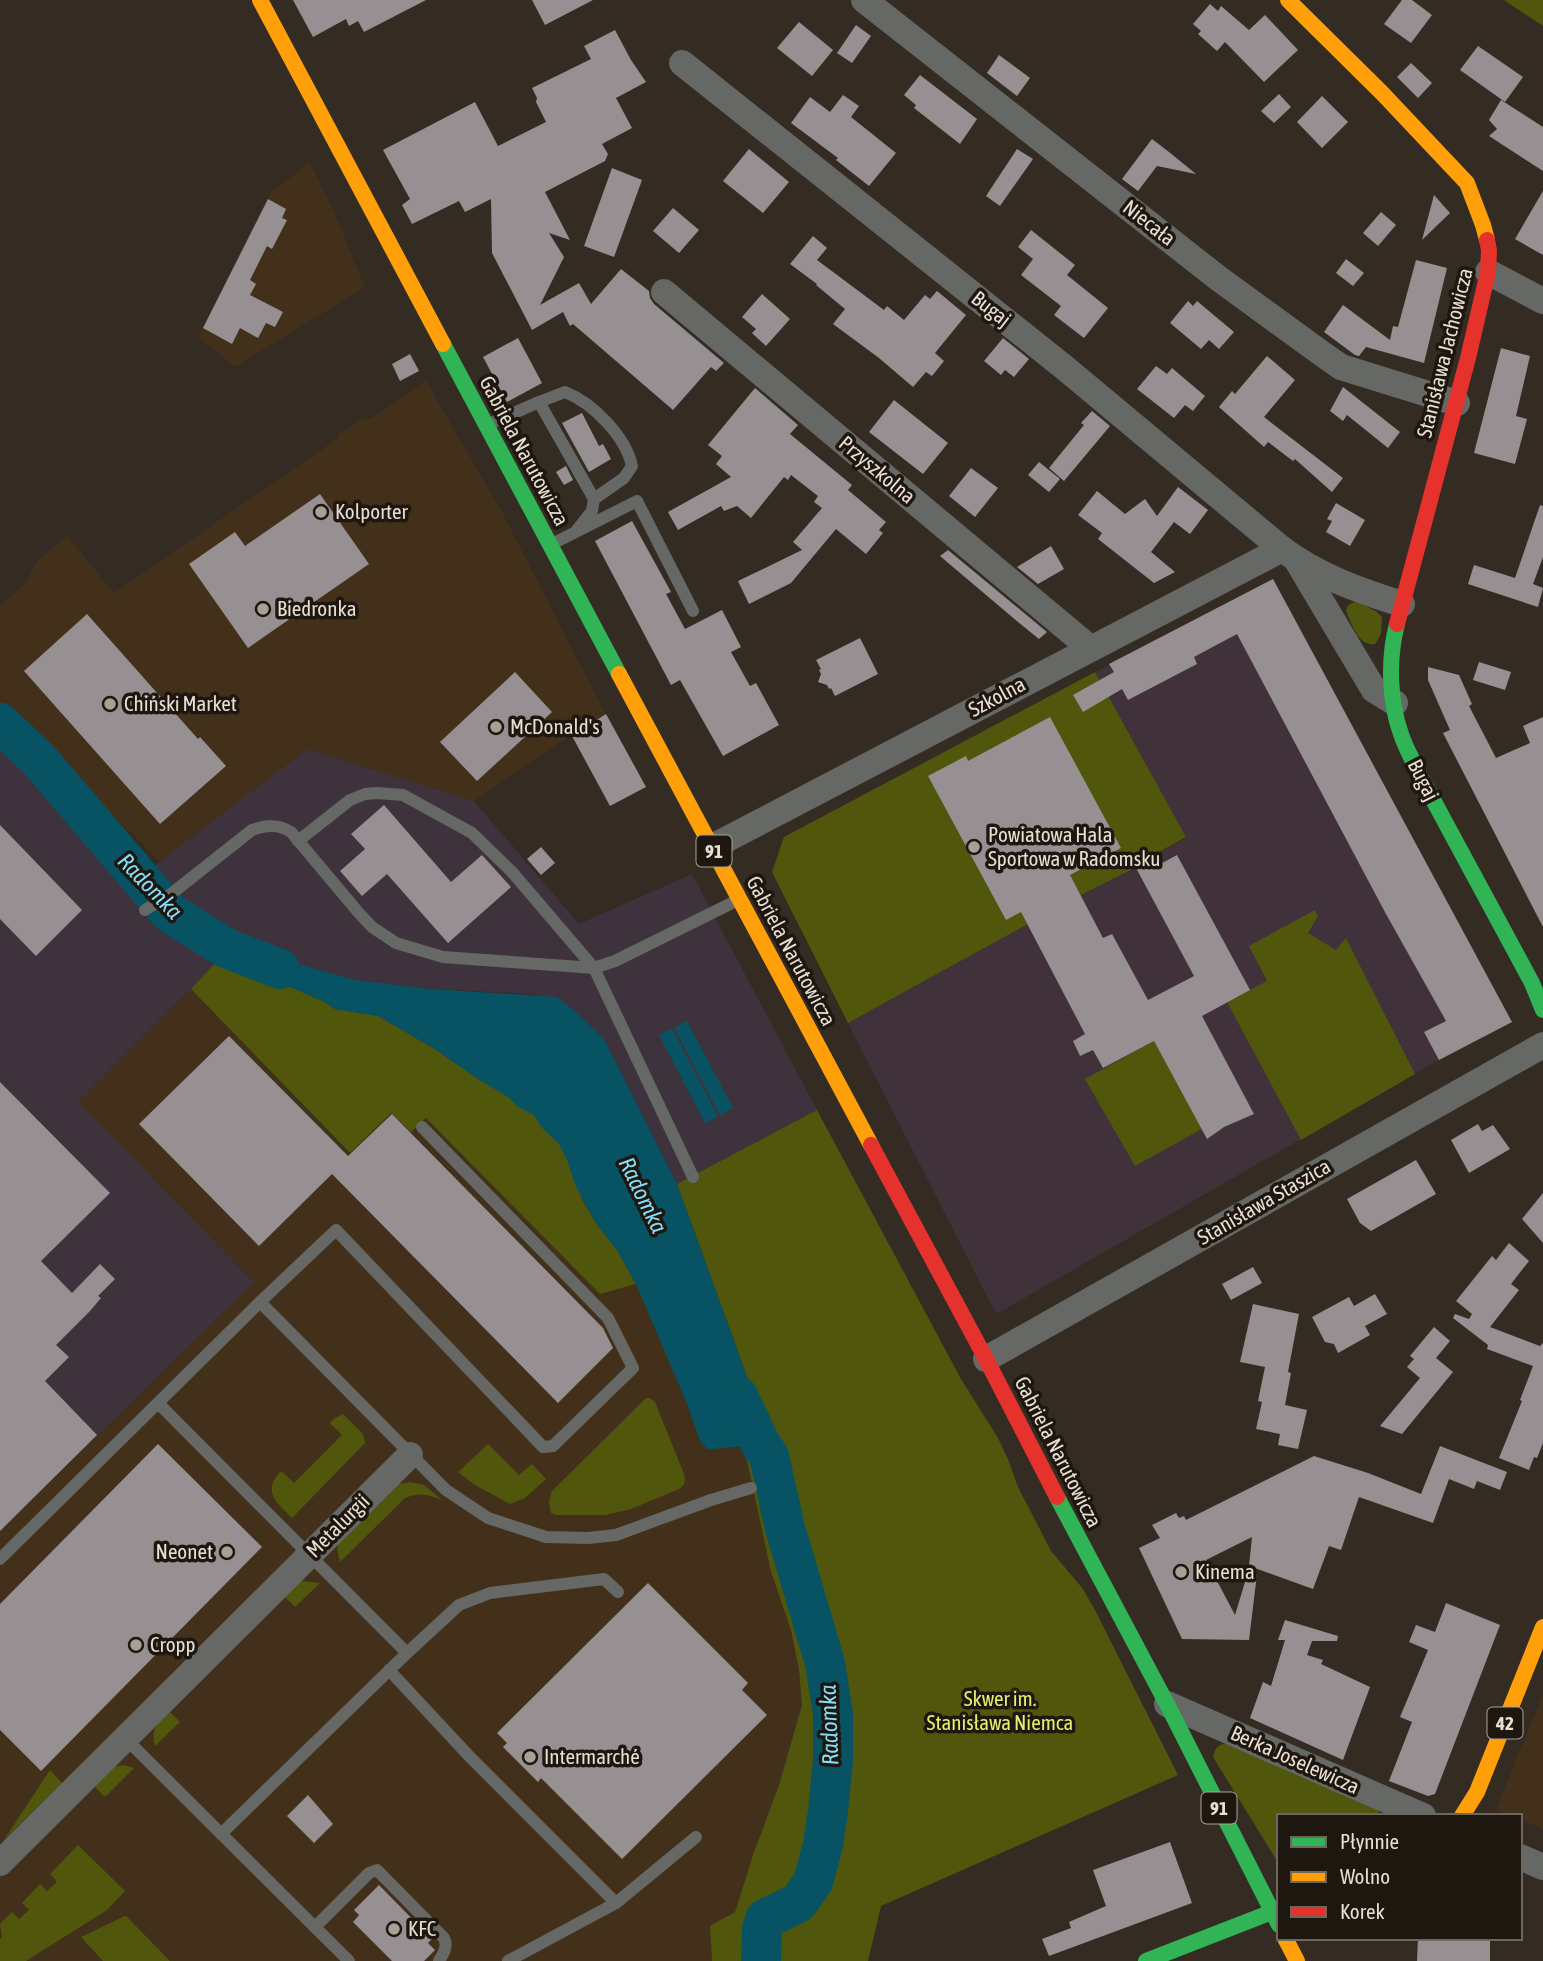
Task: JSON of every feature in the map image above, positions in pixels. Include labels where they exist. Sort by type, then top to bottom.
[{"type":"main road","name":"Gabriela Narutowicza","points":[[260,0],[986,1360],[1277,1916]]},
{"type":"main road","name":"Stanisława Jachowicza","points":[[1288,0],[1382,93],[1467,183],[1489,250],[1488,272],[1457,403],[1395,632],[1392,656],[1395,703]]},
{"type":"main road","name":"Bugaj","points":[[1395,703],[1401,733],[1417,770],[1532,983],[1543,1010]]},
{"type":"main road","name":"42","points":[[1463,1814],[1478,1792],[1543,1627]]},
{"type":"main road","points":[[1146,1961],[1277,1916]]},
{"type":"main road","points":[[1286,1940],[1297,1961]]},
{"type":"street","name":"Niecała","points":[[864,0],[1218,278],[1341,367],[1457,403]]},
{"type":"street","name":"Bugaj","points":[[682,63],[1066,368],[1289,554],[1358,590],[1402,604]]},
{"type":"street","points":[[1488,272],[1543,301]]},
{"type":"street","name":"Przyszkolna","points":[[664,292],[1090,648]]},
{"type":"street","name":"Bugaj","points":[[1289,554],[1374,690],[1395,703]]},
{"type":"street","name":"Szkolna","points":[[712,847],[1090,648],[1289,554]]},
{"type":"street","name":"Stanisława Staszica","points":[[986,1360],[1543,1045]]},
{"type":"street","name":"Metalurgii","points":[[0,1863],[410,1455]]},
{"type":"street","name":"Berka Joselewicza","points":[[1167,1704],[1418,1814]]},
{"type":"street","points":[[1522,1858],[1543,1867]]},
{"type":"lane","points":[[487,425],[565,392],[579,398],[617,433],[630,455],[632,466],[624,478],[594,499]]},
{"type":"lane","points":[[539,402],[594,499],[592,511],[575,533]]},
{"type":"lane","points":[[551,545],[638,501],[694,611]]},
{"type":"lane","points":[[298,841],[350,800],[365,794],[403,795],[472,833],[512,872],[593,968],[693,1177]]},
{"type":"lane","points":[[145,910],[171,894],[252,830],[273,825],[285,829],[298,841],[372,927],[396,943],[443,957],[593,968],[615,961],[739,899]]},
{"type":"lane","points":[[0,1559],[336,1230],[543,1447],[552,1446],[633,1368],[608,1318],[422,1127]]},
{"type":"lane","points":[[260,1303],[446,1490],[488,1518],[546,1537],[588,1538],[616,1535],[751,1488]]},
{"type":"lane","points":[[158,1403],[407,1653]]},
{"type":"lane","points":[[221,1834],[459,1605],[490,1593],[604,1579],[618,1592]]},
{"type":"lane","points":[[389,1670],[468,1756],[616,1903]]},
{"type":"lane","points":[[126,1739],[349,1961]]},
{"type":"lane","points":[[508,1961],[616,1903],[696,1837]]},
{"type":"lane","points":[[315,1927],[369,1873],[377,1870],[444,1938],[446,1947],[439,1961]]},
{"type":"shaded area","points":[[310,163],[365,287],[235,367],[198,337],[272,191]]},
{"type":"shaded area","points":[[426,381],[503,514],[606,715],[571,735],[474,801],[307,749],[160,862],[0,703],[0,606],[25,584],[37,561],[67,536],[114,593],[337,439],[340,433],[363,419],[371,418]]},
{"type":"shaded area","points":[[1273,579],[1512,1022],[1439,1060],[998,1313],[994,1310],[848,1023],[1081,895],[1136,868],[1150,857],[1186,838],[1095,672]]},
{"type":"shaded area","points":[[0,741],[53,790],[129,885],[307,749],[474,801],[579,924],[692,874],[817,1110],[677,1184],[604,1039],[576,1012],[532,994],[432,989],[355,980],[302,965],[239,941],[78,1102],[254,1282],[0,1531]]},
{"type":"shaded area","points":[[191,989],[349,1153],[391,1112],[426,1117],[600,1294],[636,1284],[688,1404],[700,1441],[707,1449],[744,1447],[771,1572],[791,1630],[799,1670],[802,1705],[779,1785],[735,1912],[710,1926],[712,1961],[0,1961],[0,1531],[254,1282],[77,1102]]},
{"type":"shaded area","points":[[1543,1694],[1543,1829],[1522,1820],[1522,1814],[1507,1814],[1496,1809]]},
{"type":"green space","points":[[1504,0],[1543,0],[1543,26]]},
{"type":"green space","points":[[1357,601],[1382,617],[1381,634],[1375,644],[1364,642],[1353,628],[1346,611],[1348,605]]},
{"type":"green space","name":"Powiatowa Hala Sportowa w Radomsku","points":[[1095,672],[1186,837],[1150,857],[1151,860],[1081,895],[848,1023],[772,872],[784,837]]},
{"type":"green space","points":[[1315,910],[1318,916],[1308,933],[1336,950],[1346,938],[1415,1074],[1301,1140],[1227,1002],[1267,981],[1249,946]]},
{"type":"green space","points":[[221,957],[323,1001],[335,1009],[378,1016],[435,1049],[481,1081],[550,1100],[582,1199],[617,1250],[636,1284],[600,1294],[426,1118],[411,1132],[391,1113],[350,1153],[191,989]]},
{"type":"green space","points":[[1154,1041],[1202,1129],[1135,1166],[1085,1079]]},
{"type":"green space","name":"Skwer im. Stanisława Niemca","points":[[817,1110],[961,1379],[998,1438],[1018,1487],[1051,1551],[1083,1589],[1096,1612],[1178,1775],[881,1906],[868,1961],[712,1961],[710,1926],[735,1912],[779,1785],[802,1705],[799,1670],[791,1630],[771,1572],[744,1447],[761,1445],[765,1426],[677,1184]]},
{"type":"green space","points":[[646,1398],[655,1402],[684,1474],[683,1486],[631,1509],[606,1515],[551,1513],[549,1501],[552,1491]]},
{"type":"green space","points":[[343,1414],[363,1434],[365,1443],[292,1518],[273,1496],[272,1485],[275,1478],[281,1471],[294,1483],[342,1435],[330,1423]]},
{"type":"green space","points":[[488,1444],[519,1475],[532,1464],[546,1479],[525,1498],[510,1504],[475,1485],[458,1472]]},
{"type":"green space","points":[[410,1482],[424,1485],[442,1500],[423,1494],[405,1498],[340,1562],[337,1548],[340,1541],[399,1484]]},
{"type":"green space","points":[[302,1581],[320,1583],[295,1607],[283,1595]]},
{"type":"green space","points":[[168,1710],[180,1722],[155,1746],[154,1730]]},
{"type":"green space","points":[[1229,1743],[1377,1809],[1381,1814],[1277,1814],[1277,1861],[1213,1757],[1218,1747]]},
{"type":"green space","points":[[124,1765],[134,1768],[105,1797],[94,1786],[112,1767]]},
{"type":"green space","points":[[50,1770],[62,1783],[4,1840]]},
{"type":"green space","points":[[78,1845],[125,1891],[107,1910],[26,1961],[0,1961],[0,1924],[12,1912],[19,1919],[29,1910],[22,1903],[40,1884],[47,1891],[57,1882],[50,1874]]},
{"type":"green space","points":[[126,1916],[170,1961],[103,1961],[81,1937]]},
{"type":"water","points":[[239,940],[302,965],[355,980],[432,989],[557,997],[604,1039],[677,1184],[765,1426],[761,1445],[707,1449],[700,1441],[636,1284],[582,1198],[559,1144],[542,1128],[534,1115],[518,1107],[508,1097],[435,1049],[378,1016],[335,1009],[323,1001],[221,957]]},
{"type":"water","points":[[687,1021],[733,1108],[720,1115],[674,1028]]},
{"type":"water","points":[[672,1029],[718,1116],[705,1123],[659,1035]]},
{"type":"building","points":[[293,0],[426,0],[364,32],[358,21],[349,26],[346,19],[313,37]]},
{"type":"building","points":[[532,0],[593,0],[545,25]]},
{"type":"building","points":[[1402,0],[1412,0],[1432,15],[1411,43],[1384,24]]},
{"type":"building","points":[[1210,4],[1218,11],[1221,6],[1249,30],[1265,15],[1298,50],[1264,82],[1225,42],[1217,51],[1198,34],[1201,31],[1193,24]]},
{"type":"building","points":[[799,22],[833,50],[812,76],[777,48]]},
{"type":"building","points":[[856,25],[871,36],[852,63],[837,53]]},
{"type":"building","points":[[615,30],[646,82],[616,98],[632,128],[602,144],[608,154],[605,161],[545,192],[570,240],[549,233],[564,257],[540,305],[579,283],[591,304],[621,269],[649,291],[654,304],[724,363],[716,371],[711,367],[673,410],[573,324],[570,326],[563,312],[532,330],[492,253],[491,199],[465,212],[459,201],[412,224],[402,205],[410,199],[383,150],[475,102],[498,146],[546,122],[532,88],[591,59],[584,46]]},
{"type":"building","points":[[1478,46],[1523,77],[1505,102],[1460,70]]},
{"type":"building","points":[[999,55],[1030,78],[1017,96],[987,73]]},
{"type":"building","points":[[1411,63],[1432,83],[1418,98],[1397,77]]},
{"type":"building","points":[[920,75],[977,119],[960,144],[914,108],[916,105],[904,95]]},
{"type":"building","points":[[1279,94],[1291,107],[1274,123],[1261,111]]},
{"type":"building","points":[[843,95],[859,106],[851,117],[896,153],[869,186],[836,160],[838,158],[791,123],[810,97],[830,112]]},
{"type":"building","points":[[1322,96],[1348,122],[1322,148],[1297,122]]},
{"type":"building","points":[[1501,100],[1543,127],[1543,171],[1489,136],[1497,129],[1489,120]]},
{"type":"building","points":[[1152,139],[1196,174],[1157,166],[1138,191],[1122,179]]},
{"type":"building","points":[[749,149],[789,182],[763,213],[723,181]]},
{"type":"building","points":[[1017,149],[1033,159],[1000,206],[986,196]]},
{"type":"building","points":[[612,168],[642,180],[614,257],[584,246]]},
{"type":"building","points":[[1543,191],[1543,255],[1515,239]]},
{"type":"building","points":[[1434,195],[1450,213],[1422,240]]},
{"type":"building","points":[[268,199],[286,209],[282,218],[287,220],[272,249],[267,246],[250,280],[256,284],[250,295],[283,312],[275,327],[266,323],[258,338],[240,328],[232,344],[203,328]]},
{"type":"building","points":[[673,208],[699,230],[679,253],[653,231]]},
{"type":"building","points":[[1381,212],[1396,225],[1378,246],[1363,233]]},
{"type":"building","points":[[1031,230],[1075,265],[1067,275],[1108,308],[1084,338],[1054,315],[1061,306],[1021,275],[1033,259],[1018,247]]},
{"type":"building","points":[[813,236],[827,248],[817,260],[884,310],[887,306],[904,320],[925,295],[930,299],[937,291],[966,315],[935,353],[944,361],[932,376],[926,372],[913,387],[833,324],[845,309],[790,264]]},
{"type":"building","points":[[1346,259],[1364,273],[1353,286],[1336,273]]},
{"type":"building","points":[[1416,260],[1447,268],[1424,363],[1366,347],[1359,356],[1355,355],[1324,332],[1343,305],[1390,340],[1393,326],[1398,327]]},
{"type":"building","points":[[762,294],[790,319],[766,346],[752,333],[756,329],[742,317]]},
{"type":"building","points":[[1188,301],[1193,306],[1197,301],[1234,332],[1219,349],[1209,340],[1201,349],[1170,323]]},
{"type":"building","points":[[518,338],[542,383],[507,402],[483,357]]},
{"type":"building","points":[[1003,338],[1029,359],[1014,377],[1005,370],[1001,375],[984,361]]},
{"type":"building","points":[[1501,348],[1530,356],[1516,416],[1527,419],[1515,464],[1474,453]]},
{"type":"building","points":[[410,354],[419,371],[400,381],[392,364]]},
{"type":"building","points":[[1267,356],[1295,380],[1264,417],[1343,478],[1332,492],[1295,459],[1293,461],[1268,442],[1264,447],[1219,407],[1232,391],[1235,394]]},
{"type":"building","points":[[1156,366],[1167,374],[1172,368],[1205,396],[1193,411],[1185,405],[1174,418],[1137,389]]},
{"type":"building","points":[[1343,387],[1400,432],[1388,448],[1347,415],[1343,421],[1330,411]]},
{"type":"building","points":[[755,388],[798,425],[790,434],[852,485],[848,490],[886,522],[879,530],[883,533],[866,554],[836,529],[791,583],[749,604],[738,581],[802,550],[793,542],[822,508],[814,502],[818,496],[791,475],[788,480],[784,477],[751,518],[737,506],[724,511],[721,506],[678,530],[668,512],[731,477],[716,464],[722,456],[708,445]]},
{"type":"building","points":[[894,400],[948,443],[923,474],[869,432]]},
{"type":"building","points":[[1092,411],[1110,426],[1064,481],[1049,468]]},
{"type":"building","points":[[582,413],[599,446],[603,444],[611,459],[589,472],[562,423]]},
{"type":"building","points":[[1039,462],[1060,479],[1049,492],[1028,475]]},
{"type":"building","points":[[566,466],[573,480],[564,485],[556,472]]},
{"type":"building","points":[[971,468],[998,488],[975,517],[949,496]]},
{"type":"building","points":[[1178,487],[1208,510],[1190,534],[1174,522],[1151,552],[1175,572],[1154,583],[1098,539],[1102,533],[1078,515],[1097,491],[1125,514],[1145,499],[1157,516]]},
{"type":"building","name":"Biedronka","points":[[320,494],[369,564],[248,648],[189,564],[235,532],[245,546]]},
{"type":"building","points":[[1336,503],[1365,520],[1350,546],[1326,532],[1332,521],[1327,519]]},
{"type":"building","points":[[1540,505],[1543,506],[1543,557],[1533,584],[1543,588],[1538,607],[1468,584],[1474,565],[1515,578]]},
{"type":"building","points":[[632,521],[671,592],[666,594],[685,629],[722,610],[741,647],[731,652],[750,686],[756,683],[779,725],[723,756],[680,680],[671,685],[595,541]]},
{"type":"building","points":[[1051,546],[1064,569],[1038,584],[1017,567]]},
{"type":"building","points":[[948,550],[1047,632],[1039,639],[1018,622],[940,556]]},
{"type":"building","points":[[1273,579],[1512,1022],[1439,1060],[1424,1032],[1446,1021],[1237,634],[1194,657],[1197,664],[1128,700],[1122,689],[1083,712],[1073,695],[1114,672],[1109,664]]},
{"type":"building","name":"Chiński Market","points":[[87,614],[198,739],[200,737],[226,766],[160,824],[24,671]]},
{"type":"building","points":[[860,638],[878,674],[835,696],[831,688],[818,682],[821,669],[816,660]]},
{"type":"building","points":[[1479,662],[1511,672],[1505,690],[1473,680]]},
{"type":"building","points":[[1428,667],[1459,675],[1472,704],[1469,706],[1496,758],[1530,743],[1523,726],[1543,717],[1543,927],[1443,733],[1450,730],[1428,680]]},
{"type":"building","name":"McDonald's","points":[[515,672],[552,712],[477,781],[440,742]]},
{"type":"building","points":[[606,714],[646,787],[610,806],[572,736]]},
{"type":"building","points":[[1050,717],[1121,848],[1070,875],[1103,938],[1112,934],[1148,1000],[1194,976],[1136,868],[1151,860],[1155,867],[1177,855],[1250,990],[1202,1016],[1254,1114],[1224,1127],[1207,1139],[1154,1041],[1103,1068],[1093,1050],[1080,1056],[1073,1041],[1085,1034],[1021,912],[1006,920],[928,776],[966,756],[968,761]]},
{"type":"building","points":[[384,805],[451,882],[482,855],[511,887],[448,943],[387,874],[362,896],[340,871],[365,849],[351,834]]},
{"type":"building","points":[[0,825],[82,910],[36,956],[0,919]]},
{"type":"building","points":[[541,847],[555,863],[541,875],[527,859]]},
{"type":"building","points":[[229,1036],[348,1156],[392,1114],[603,1328],[613,1348],[558,1403],[332,1174],[259,1246],[139,1124]]},
{"type":"building","points":[[0,1082],[110,1193],[41,1261],[72,1293],[100,1264],[115,1279],[98,1296],[101,1298],[90,1311],[56,1345],[69,1357],[45,1381],[97,1435],[0,1531]]},
{"type":"building","points":[[1478,1124],[1482,1131],[1493,1125],[1510,1149],[1469,1173],[1451,1140]]},
{"type":"building","points":[[1416,1160],[1436,1194],[1371,1231],[1360,1223],[1347,1199]]},
{"type":"building","points":[[1543,1193],[1543,1243],[1522,1219]]},
{"type":"building","points":[[1509,1243],[1529,1261],[1511,1284],[1519,1290],[1490,1327],[1540,1346],[1543,1343],[1543,1443],[1529,1470],[1499,1458],[1533,1366],[1487,1349],[1488,1345],[1453,1318],[1455,1314],[1469,1319],[1472,1314],[1456,1301],[1492,1256],[1496,1260]]},
{"type":"building","points":[[1253,1267],[1262,1283],[1231,1300],[1222,1284]]},
{"type":"building","points":[[1375,1294],[1387,1314],[1365,1326],[1370,1335],[1338,1353],[1334,1344],[1325,1342],[1312,1317],[1349,1297],[1354,1306]]},
{"type":"building","points":[[1253,1304],[1299,1314],[1285,1405],[1307,1410],[1298,1449],[1278,1445],[1280,1434],[1256,1429],[1265,1367],[1240,1362]]},
{"type":"building","points":[[1434,1327],[1450,1341],[1436,1358],[1453,1372],[1402,1434],[1380,1426],[1420,1378],[1407,1367],[1414,1359],[1410,1356]]},
{"type":"building","points":[[158,1444],[262,1547],[41,1771],[0,1730],[0,1604]]},
{"type":"building","points":[[1440,1446],[1507,1472],[1500,1490],[1477,1481],[1474,1489],[1449,1479],[1433,1523],[1359,1497],[1341,1550],[1329,1546],[1313,1589],[1249,1566],[1252,1537],[1206,1560],[1235,1615],[1248,1572],[1257,1574],[1249,1640],[1182,1639],[1139,1548],[1160,1538],[1152,1525],[1176,1513],[1179,1518],[1184,1516],[1186,1520],[1314,1456],[1421,1494]]},
{"type":"building","points":[[648,1583],[748,1683],[742,1690],[767,1715],[622,1859],[541,1778],[538,1782],[503,1747],[507,1743],[497,1733]]},
{"type":"building","points":[[1446,1603],[1500,1625],[1435,1794],[1428,1796],[1389,1781],[1412,1722],[1400,1717],[1428,1650],[1409,1642],[1416,1625],[1435,1632]]},
{"type":"building","points":[[1285,1620],[1338,1636],[1337,1641],[1312,1641],[1307,1655],[1323,1660],[1321,1664],[1370,1687],[1343,1760],[1250,1718],[1263,1682],[1271,1686],[1285,1640],[1278,1640]]},
{"type":"building","points":[[308,1795],[333,1824],[314,1843],[287,1816]]},
{"type":"building","points":[[1170,1842],[1192,1903],[1049,1956],[1042,1939],[1071,1928],[1069,1922],[1106,1906],[1093,1870]]},
{"type":"building","name":"KFC","points":[[379,1885],[432,1939],[428,1943],[435,1950],[424,1961],[392,1961],[353,1922],[359,1915],[354,1910]]},
{"type":"building","points":[[1418,1940],[1490,1940],[1490,1961],[1417,1961]]},
{"type":"waterway","name":"Radomka","points":[[0,723],[40,761],[170,913],[226,948],[280,969]]},
{"type":"waterway","name":"Radomka","points":[[738,1396],[769,1456],[785,1528],[825,1663],[833,1714],[833,1760],[828,1811],[823,1845],[813,1882],[798,1903],[765,1919],[761,1961]]},
{"type":"traffic: fast","points":[[443,344],[619,674]]},
{"type":"traffic: fast","points":[[1397,624],[1391,679],[1394,708],[1403,739],[1417,770],[1532,983],[1543,1010]]},
{"type":"traffic: fast","points":[[1057,1497],[1167,1704],[1277,1921]]},
{"type":"traffic: fast","points":[[1146,1961],[1272,1912]]},
{"type":"traffic: slow","points":[[260,0],[443,344]]},
{"type":"traffic: slow","points":[[1288,0],[1382,93],[1467,183],[1487,240]]},
{"type":"traffic: slow","points":[[619,674],[871,1145]]},
{"type":"traffic: slow","points":[[1463,1814],[1477,1792],[1543,1627]]},
{"type":"traffic: slow","points":[[1286,1940],[1297,1961]]},
{"type":"traffic: jam","points":[[1397,624],[1468,358],[1488,272],[1487,240]]},
{"type":"traffic: jam","points":[[871,1145],[1057,1497]]},
{"type":"place","name":"Kolporter","points":[[321,512]]},
{"type":"place","name":"Biedronka","points":[[263,609]]},
{"type":"place","name":"Chiński Market","points":[[110,704]]},
{"type":"place","name":"McDonald's","points":[[496,727]]},
{"type":"place","name":"Powiatowa Hala Sportowa w Radomsku","points":[[974,847]]},
{"type":"place","name":"Neonet","points":[[227,1552]]},
{"type":"place","name":"Kinema","points":[[1181,1572]]},
{"type":"place","name":"Cropp","points":[[136,1645]]},
{"type":"place","name":"Intermarché","points":[[530,1757]]},
{"type":"place","name":"KFC","points":[[394,1929]]}]
